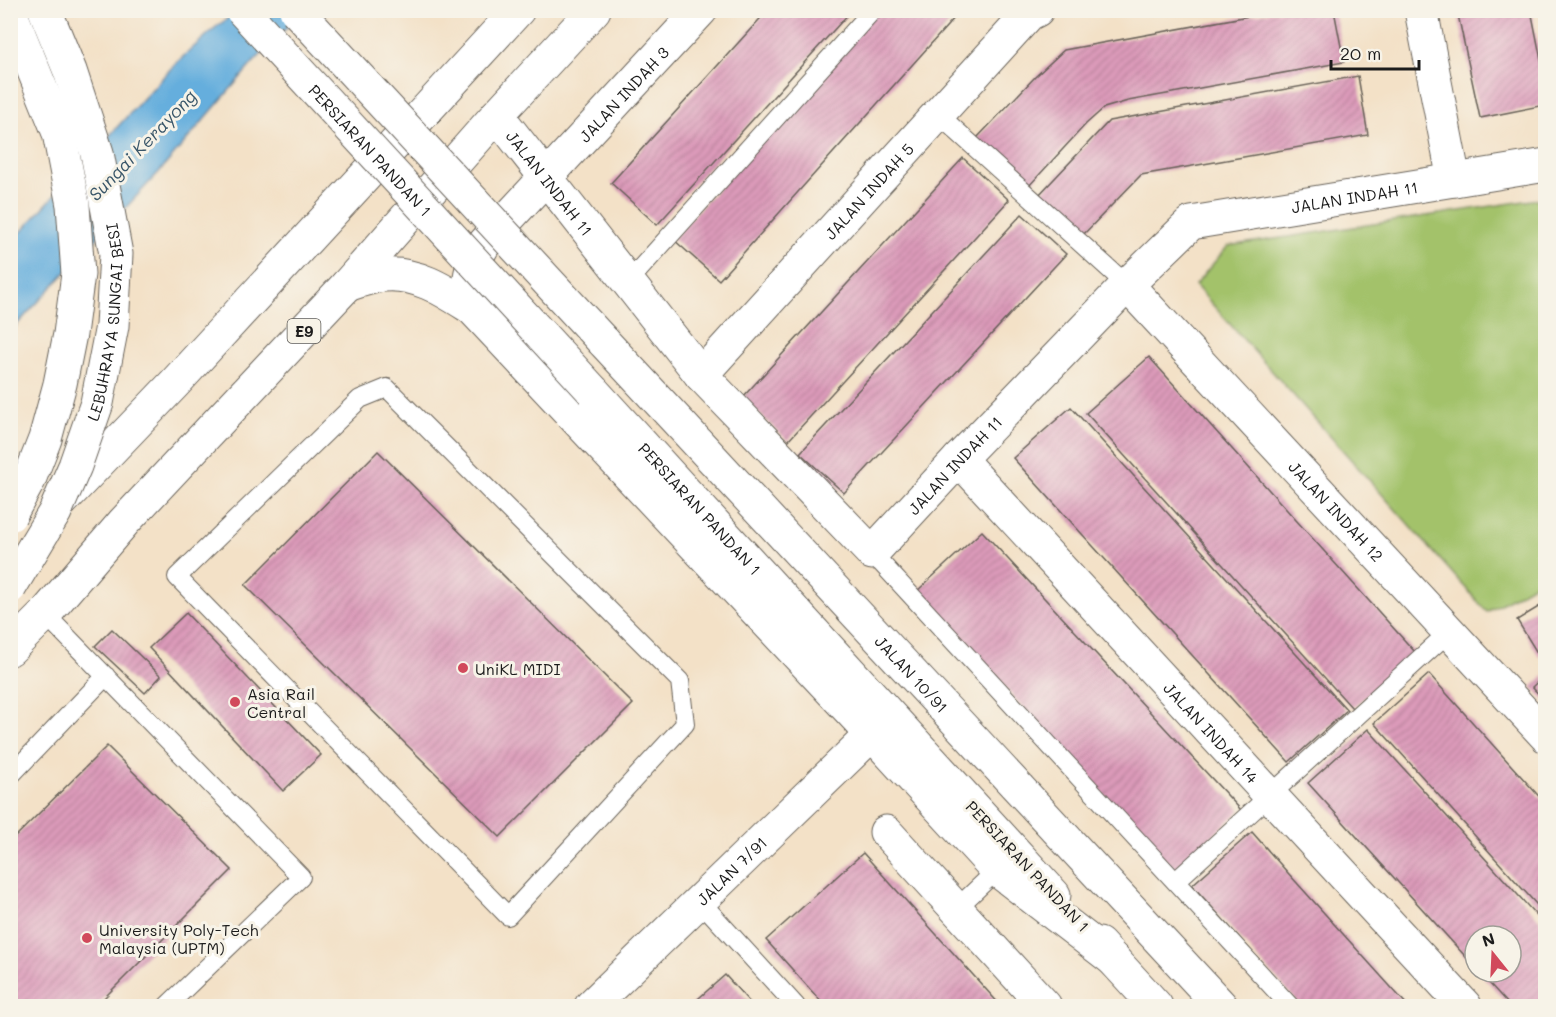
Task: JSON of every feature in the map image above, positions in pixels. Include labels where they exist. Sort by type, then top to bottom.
[{"type":"main road","name":"LEBUHRAYA SUNGAI BESI","points":[[10,587],[55,512],[75,466],[97,403],[112,326],[116,254],[97,153],[70,71],[45,10]]},
{"type":"main road","name":"PERSIARAN PANDAN 1","points":[[242,10],[1156,1006]]},
{"type":"main road","name":"JALAN 10/91","points":[[296,10],[1221,1006]]},
{"type":"main road","points":[[10,555],[174,384],[518,10]]},
{"type":"main road","name":"E9","points":[[10,649],[45,614],[124,522],[347,285],[594,10]]},
{"type":"main road","name":"JALAN INDAH 3","points":[[472,308],[469,280],[475,260],[484,244],[701,10]]},
{"type":"main road","points":[[1420,10],[1454,180]]},
{"type":"main road","name":"LEBUHRAYA SUNGAI BESI","points":[[10,12],[59,133],[73,205],[78,274],[60,384],[45,439],[29,480],[10,514]]},
{"type":"main road","name":"JALAN INDAH 5","points":[[702,375],[939,115],[1029,12]]},
{"type":"main road","name":"JALAN INDAH 11","points":[[497,116],[702,375],[872,553],[1127,285],[1191,223],[1545,165]]},
{"type":"main road","points":[[347,285],[382,275],[412,276],[444,290],[472,308],[997,870],[1114,960]]},
{"type":"main road","name":"JALAN INDAH 12","points":[[1127,285],[1545,736]]},
{"type":"main road","name":"JALAN INDAH 14","points":[[959,459],[1465,1006]]},
{"type":"main road","name":"JALAN 7/91","points":[[594,1006],[872,734]]},
{"type":"main road","points":[[886,832],[1045,1006]]},
{"type":"lane","points":[[628,282],[873,10]]},
{"type":"lane","points":[[939,115],[1127,285]]},
{"type":"lane","points":[[387,388],[680,681],[685,724],[508,916],[177,577],[360,399],[387,388]]},
{"type":"lane","points":[[872,553],[1290,1006]]},
{"type":"lane","points":[[45,614],[301,877],[167,1006]]},
{"type":"lane","points":[[1176,881],[1449,632]]},
{"type":"lane","points":[[10,776],[106,676]]},
{"type":"lane","points":[[956,909],[997,870]]},
{"type":"lane","points":[[700,901],[796,1006]]},
{"type":"green space","points":[[1545,198],[1545,578],[1487,612],[1195,285],[1228,246]]},
{"type":"water","name":"Sungai Kerayong","points":[[238,11],[303,11],[252,64],[160,171],[11,331],[10,244],[175,64],[216,27]]},
{"type":"building","points":[[768,10],[852,10],[657,225],[611,183]]},
{"type":"building","points":[[877,10],[950,10],[956,16],[719,280],[673,239]]},
{"type":"building","points":[[1281,10],[1334,10],[1344,62],[1128,101],[1104,108],[1086,124],[1028,187],[976,139],[1064,50]]},
{"type":"building","points":[[1457,10],[1531,10],[1545,80],[1545,105],[1480,118]]},
{"type":"building","points":[[1358,76],[1368,135],[1141,175],[1081,237],[1037,197],[1109,121]]},
{"type":"building","points":[[963,158],[1009,200],[788,441],[742,398]]},
{"type":"building","points":[[1022,214],[1066,254],[844,493],[800,453]]},
{"type":"building","points":[[1149,357],[1415,652],[1352,708],[1086,413]]},
{"type":"building","points":[[1071,407],[1347,710],[1289,762],[1013,458]]},
{"type":"building","points":[[378,451],[633,704],[500,837],[245,585]]},
{"type":"building","points":[[982,531],[1241,810],[1174,871],[916,592]]},
{"type":"building","points":[[1545,603],[1545,652],[1539,656],[1517,620]]},
{"type":"building","name":"Asia Rail Central","points":[[186,613],[321,755],[283,791],[149,648]]},
{"type":"building","points":[[112,629],[161,676],[145,693],[95,646]]},
{"type":"building","points":[[1429,674],[1545,803],[1545,914],[1374,723]]},
{"type":"building","points":[[1545,675],[1545,701],[1532,687]]},
{"type":"building","points":[[1368,729],[1545,925],[1545,1006],[1510,1006],[1490,984],[1523,984],[1523,924],[1463,924],[1463,954],[1308,783]]},
{"type":"building","name":"University Poly-Tech Malaysia (UPTM)","points":[[107,746],[232,870],[96,1006],[10,1006],[10,842]]},
{"type":"building","points":[[1252,832],[1408,1006],[1301,1006],[1192,885]]},
{"type":"building","points":[[863,853],[1001,1006],[825,1006],[766,940]]},
{"type":"building","points":[[725,975],[753,1006],[690,1006]]},
{"type":"tram line","points":[[10,28],[26,10]]},
{"type":"tram line","points":[[10,60],[54,10]]},
{"type":"place","name":"UniKL MIDI","points":[[463,668]]},
{"type":"place","name":"Asia Rail Central","points":[[235,702]]},
{"type":"place","name":"University Poly-Tech Malaysia (UPTM)","points":[[87,938]]}]
